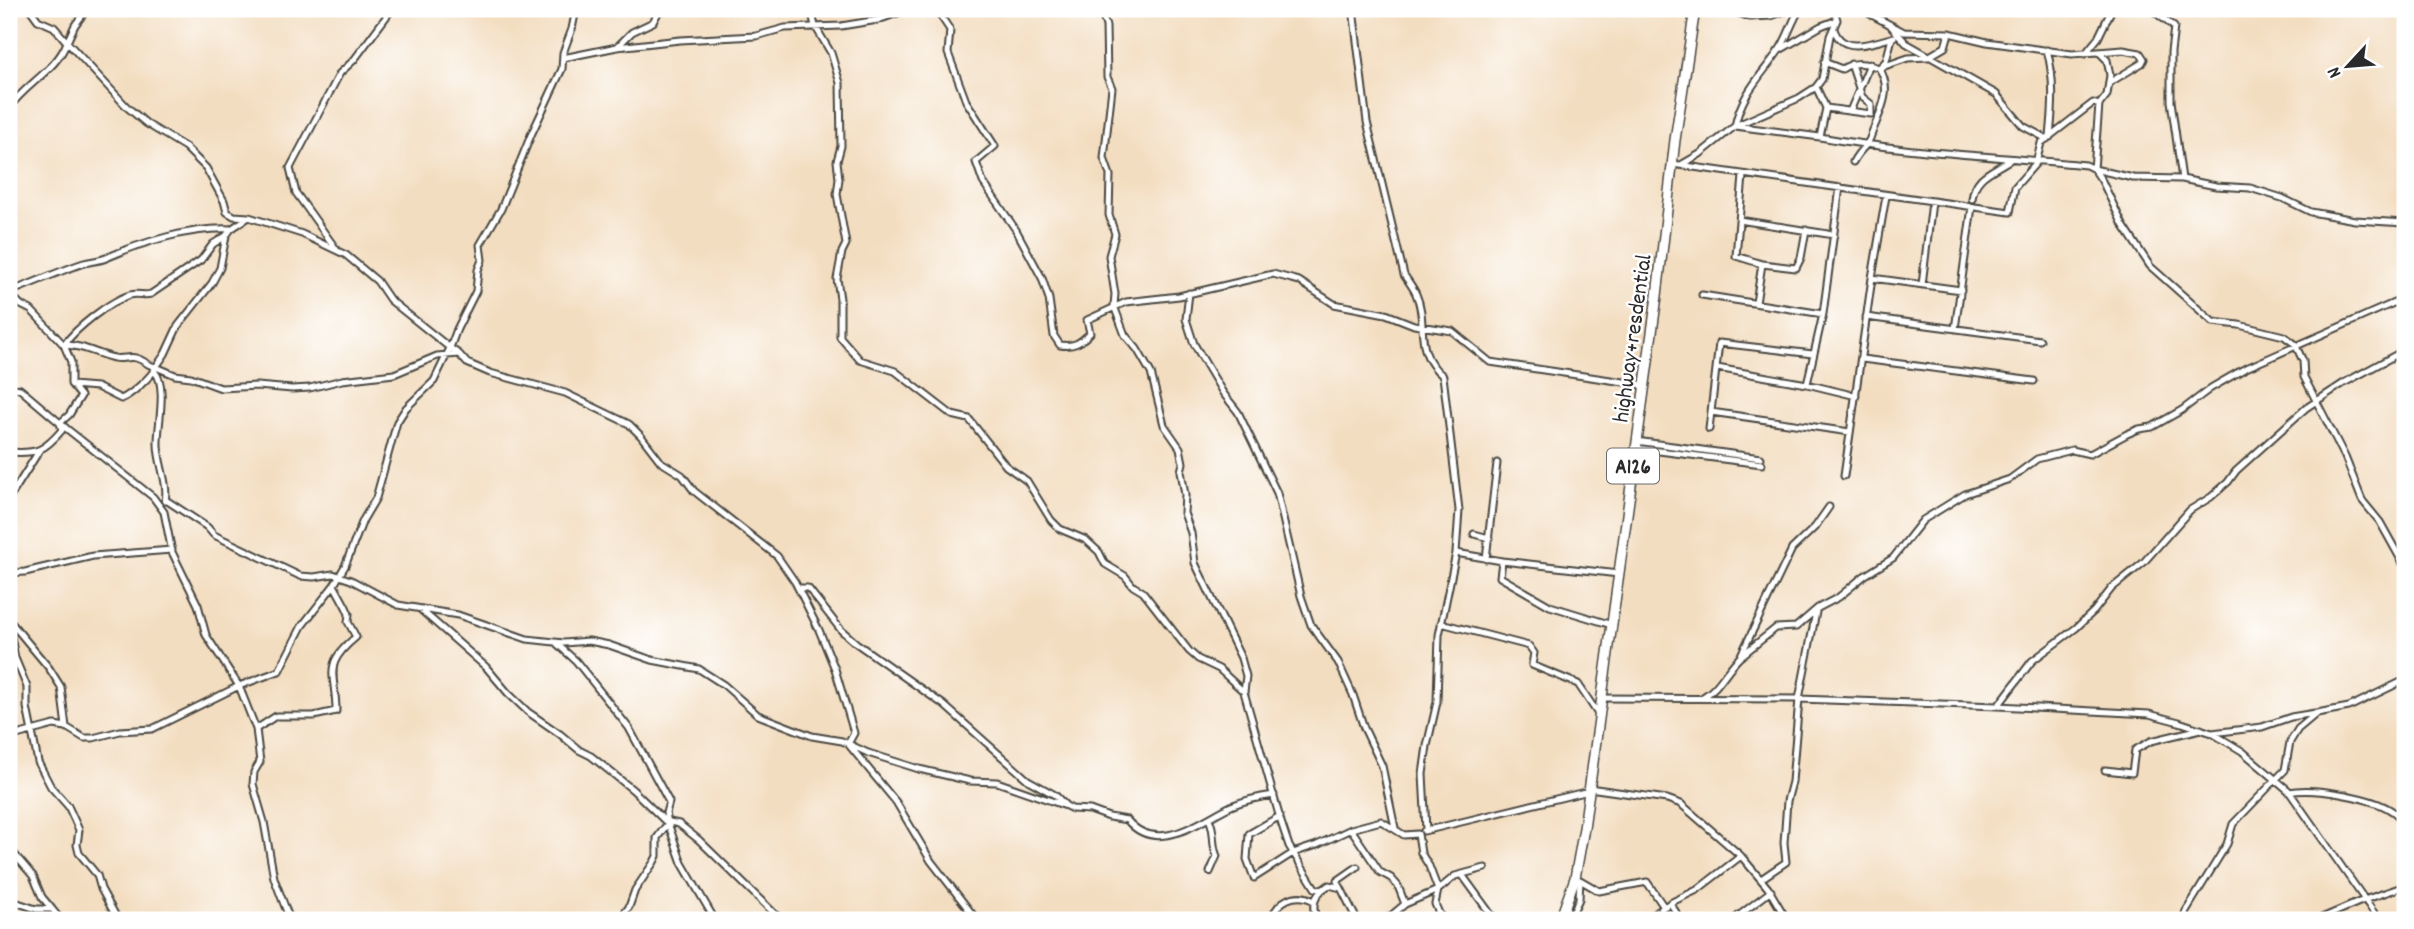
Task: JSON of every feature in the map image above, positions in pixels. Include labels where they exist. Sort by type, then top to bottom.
[{"type":"highway","name":"highway+resdential","points":[[1560,920],[1577,879],[1676,165],[1695,9]]},
{"type":"street","points":[[30,9],[38,20],[54,27],[127,107],[146,124],[185,147],[206,168],[227,212],[233,216],[249,217],[302,234],[346,255],[377,281],[390,300],[467,363],[490,373],[565,393],[629,424],[642,436],[661,463],[682,475],[694,491],[777,556],[798,588],[819,630],[843,694],[854,733],[848,744]]},
{"type":"street","points":[[9,108],[22,90],[60,57],[66,42],[87,9]]},
{"type":"street","points":[[338,251],[296,192],[290,168],[340,73],[354,60],[392,9]]},
{"type":"street","points":[[9,737],[54,725],[66,727],[84,738],[120,731],[152,729],[239,686],[279,671],[302,626],[340,576],[363,520],[376,498],[397,422],[406,408],[434,381],[476,291],[482,260],[480,245],[501,209],[562,69],[576,9]]},
{"type":"street","points":[[617,47],[632,32],[653,22],[660,9]]},
{"type":"street","points":[[811,9],[815,26],[831,53],[841,82],[841,146],[836,161],[839,178],[837,194],[846,244],[836,279],[840,299],[840,338],[860,360],[895,371],[952,415],[969,419],[1006,466],[1027,481],[1051,520],[1060,528],[1086,540],[1099,552],[1105,564],[1125,576],[1145,595],[1189,651],[1198,659],[1219,669],[1244,692]]},
{"type":"street","points":[[563,58],[617,47],[756,36],[780,29],[841,26],[878,20],[909,9]]},
{"type":"street","points":[[936,9],[950,30],[948,52],[966,101],[995,146],[976,162],[983,181],[1016,230],[1042,278],[1049,299],[1054,336],[1060,345],[1071,346],[1079,343],[1090,333],[1087,320],[1114,306],[1273,274],[1299,281],[1334,304],[1452,331],[1490,362],[1644,385]]},
{"type":"street","points":[[1100,9],[1106,26],[1107,77],[1112,88],[1104,158],[1110,175],[1110,219],[1115,234],[1109,256],[1115,294],[1114,306],[1125,335],[1151,373],[1161,418],[1180,448],[1184,463],[1181,471],[1185,495],[1184,513],[1191,533],[1195,564],[1241,658],[1246,676],[1244,692],[1293,853],[1310,883],[1322,890]]},
{"type":"street","points":[[1353,9],[1367,122],[1404,275],[1417,295],[1425,350],[1433,368],[1443,376],[1448,400],[1459,510],[1456,553],[1439,635],[1437,702],[1423,774],[1426,830]]},
{"type":"street","points":[[1726,9],[1750,17],[1771,16],[1790,9]]},
{"type":"street","points":[[1735,126],[1738,109],[1746,93],[1778,51],[1800,9]]},
{"type":"street","points":[[1808,9],[1827,9]]},
{"type":"street","points":[[1676,165],[1700,154],[1735,126],[1799,98],[1816,87],[1822,79],[1830,36],[1837,20],[1834,9]]},
{"type":"street","points":[[1866,9],[1870,14],[1904,32],[1949,33],[1987,42],[2085,54],[2123,50],[2140,53],[2144,59],[2134,69],[2109,83]]},
{"type":"street","points":[[2085,54],[2098,38],[2112,9]]},
{"type":"street","points":[[2151,9],[2174,27],[2171,101],[2182,179]]},
{"type":"street","points":[[2398,9],[2405,11]]},
{"type":"street","points":[[1778,51],[1821,26],[1837,20]]},
{"type":"street","points":[[1887,23],[1895,37],[1996,94],[2023,126],[2049,138]]},
{"type":"street","points":[[1834,29],[1840,40],[1849,45],[1867,45],[1895,37]]},
{"type":"street","points":[[1879,68],[1908,58],[1928,57],[1945,47],[1949,33]]},
{"type":"street","points":[[1879,68],[1886,61],[1895,37]]},
{"type":"street","points":[[2047,50],[2052,67],[2054,97],[2049,138]]},
{"type":"street","points":[[2101,52],[2107,60],[2109,83],[2107,95],[2099,106],[2094,169],[2123,225],[2150,266],[2213,323],[2239,325],[2284,336],[2295,344],[2303,361],[2305,377],[2345,457],[2352,480],[2405,567]]},
{"type":"street","points":[[1825,62],[1842,69],[1852,64],[1870,64],[1879,68],[1885,77],[1885,99],[1880,118],[1866,145],[1858,151],[1853,162]]},
{"type":"street","points":[[1826,108],[1871,114],[1871,104],[1862,97],[1852,64]]},
{"type":"street","points":[[1850,111],[1870,64]]},
{"type":"street","points":[[1816,87],[1826,108],[1820,137]]},
{"type":"street","points":[[1676,165],[2010,212],[2015,187],[2036,160],[2041,143],[2093,103],[2099,106]]},
{"type":"street","points":[[1735,126],[1956,155],[2087,165],[2133,178],[2182,179],[2216,187],[2250,188],[2283,198],[2311,212],[2405,223]]},
{"type":"street","points":[[1972,199],[1974,185],[2011,158]]},
{"type":"street","points":[[1743,176],[1736,256],[1762,264],[1796,268],[1801,258],[1806,230]]},
{"type":"street","points":[[1807,384],[1823,314],[1840,187]]},
{"type":"street","points":[[1844,476],[1886,196]]},
{"type":"street","points":[[1922,285],[1932,202]]},
{"type":"street","points":[[1955,329],[1972,207]]},
{"type":"street","points":[[64,345],[77,330],[100,312],[131,295],[152,294],[201,260],[213,244],[249,217]]},
{"type":"street","points":[[1739,220],[1834,235]]},
{"type":"street","points":[[60,423],[69,415],[81,396],[72,385],[71,362],[64,345],[31,310],[21,305],[9,293],[35,280],[104,259],[144,243],[209,228],[231,229]]},
{"type":"street","points":[[72,385],[97,387],[121,399],[127,397],[156,370],[178,326],[212,283],[220,268],[226,236]]},
{"type":"street","points":[[1756,303],[1762,264]]},
{"type":"street","points":[[1872,278],[1961,290]]},
{"type":"street","points":[[1189,293],[1186,319],[1194,344],[1223,393],[1238,412],[1282,505],[1301,596],[1311,625],[1338,662],[1353,695],[1364,728],[1382,766],[1395,828]]},
{"type":"street","points":[[1702,295],[1823,314]]},
{"type":"street","points":[[1700,699],[1714,690],[1727,669],[1776,628],[1796,628],[1818,608],[1839,597],[1864,576],[1894,558],[1923,520],[1965,494],[2010,479],[2037,459],[2071,450],[2090,454],[2127,434],[2152,427],[2229,377],[2295,344],[2405,298]]},
{"type":"street","points":[[1866,317],[2040,340]]},
{"type":"street","points":[[1709,429],[1719,343],[1813,354]]},
{"type":"street","points":[[64,345],[88,348],[112,358],[131,357],[156,370],[191,377],[221,388],[257,386],[292,389],[394,374],[437,356],[459,354]]},
{"type":"street","points":[[1998,706],[2032,661],[2085,619],[2112,588],[2143,564],[2190,510],[2211,497],[2306,408],[2344,383],[2405,350]]},
{"type":"street","points":[[1862,359],[2035,381]]},
{"type":"street","points":[[1717,368],[1856,396]]},
{"type":"street","points":[[156,370],[160,383],[161,418],[157,443],[166,500],[207,527],[214,535],[300,576],[333,574],[351,580],[398,606],[474,620],[527,639],[564,643],[589,641],[652,660],[699,669],[724,685],[758,715],[812,736],[848,744],[913,768],[970,780],[997,782],[1066,806],[1128,820],[1134,828],[1151,835],[1176,834],[1242,802],[1274,795]]},
{"type":"street","points":[[9,387],[20,389],[159,502],[164,512],[172,550],[198,605],[206,635],[239,686],[256,729],[260,762],[254,772],[253,784],[264,822],[274,878],[290,920]]},
{"type":"street","points":[[1711,412],[1850,432]]},
{"type":"street","points":[[9,452],[39,451],[50,445],[62,430],[60,423]]},
{"type":"street","points":[[1636,445],[1761,461]]},
{"type":"street","points":[[9,499],[39,451]]},
{"type":"street","points":[[1486,559],[1497,463]]},
{"type":"street","points":[[159,502],[166,500]]},
{"type":"street","points":[[1740,657],[1792,549],[1815,527],[1829,507]]},
{"type":"street","points":[[1474,534],[1489,538]]},
{"type":"street","points":[[9,573],[93,556],[172,550]]},
{"type":"street","points":[[1456,553],[1486,559],[1619,574]]},
{"type":"street","points":[[1502,561],[1500,577],[1550,606],[1612,625]]},
{"type":"street","points":[[256,729],[276,716],[314,716],[336,711],[331,670],[342,650],[356,637],[348,622],[349,614],[334,585]]},
{"type":"street","points":[[798,588],[808,588],[841,630],[856,643],[944,705],[1028,780],[1055,795],[1066,806]]},
{"type":"street","points":[[420,609],[486,667],[528,712],[591,756],[668,823],[679,824],[699,840],[781,920]]},
{"type":"street","points":[[1761,879],[1786,862],[1784,843],[1787,801],[1792,782],[1799,699],[1816,612]]},
{"type":"street","points":[[9,623],[49,668],[61,687],[66,727]]},
{"type":"street","points":[[9,623],[15,658],[27,687],[33,744],[43,772],[51,787],[68,806],[79,830],[79,853],[97,875],[101,889],[118,920]]},
{"type":"street","points":[[1441,623],[1529,646],[1534,653],[1532,665],[1578,684],[1598,714]]},
{"type":"street","points":[[554,640],[576,661],[629,728],[666,794],[669,802],[666,813],[668,823],[682,863],[715,920]]},
{"type":"street","points":[[2212,733],[2262,727],[2291,717],[2349,707],[2405,680]]},
{"type":"street","points":[[1602,698],[1799,699],[2149,714],[2212,733],[2242,751],[2276,779],[2289,792],[2379,920]]},
{"type":"street","points":[[2183,920],[2227,845],[2233,824],[2284,770],[2290,742],[2298,729],[2317,713]]},
{"type":"street","points":[[2105,770],[2132,773],[2135,750],[2151,741],[2201,729]]},
{"type":"street","points":[[848,744],[896,802],[931,861],[976,920]]},
{"type":"street","points":[[2289,792],[2302,789],[2341,793],[2388,808],[2397,814],[2405,827]]},
{"type":"street","points":[[1404,835],[1418,834],[1589,790],[1667,799],[1681,804],[1741,856],[1771,891],[1787,920]]},
{"type":"street","points":[[1280,816],[1249,834],[1247,859],[1254,878],[1293,853],[1351,829],[1381,821],[1419,844]]},
{"type":"street","points":[[1209,819],[1214,834],[1213,849],[1217,856],[1210,872]]},
{"type":"street","points":[[619,920],[654,862],[657,856],[657,838],[668,823]]},
{"type":"street","points":[[1351,829],[1378,870],[1398,886],[1405,904]]},
{"type":"street","points":[[1418,834],[1419,844],[1438,890],[1434,905],[1442,920]]},
{"type":"street","points":[[9,848],[33,876],[42,897],[61,920]]},
{"type":"street","points":[[1645,920],[1670,903],[1697,890],[1741,856]]},
{"type":"street","points":[[1357,867],[1337,881],[1357,920]]},
{"type":"street","points":[[1386,920],[1405,904],[1438,890],[1455,876],[1485,868]]},
{"type":"street","points":[[1463,876],[1495,920]]},
{"type":"street","points":[[1577,879],[1599,891],[1647,882],[1664,907]]},
{"type":"street","points":[[1569,920],[1579,899],[1577,879]]},
{"type":"street","points":[[1306,896],[1310,883]]},
{"type":"street","points":[[1318,920],[1313,910],[1314,901],[1329,885],[1341,888]]},
{"type":"street","points":[[2317,920],[2405,886]]},
{"type":"street","points":[[1733,920],[1771,891]]},
{"type":"street","points":[[1280,920],[1275,911],[1279,905],[1298,896],[1306,896],[1314,901]]},
{"type":"street","points":[[9,900],[36,909],[52,909]]},
{"type":"street","points":[[1670,903],[1681,920]]}]
